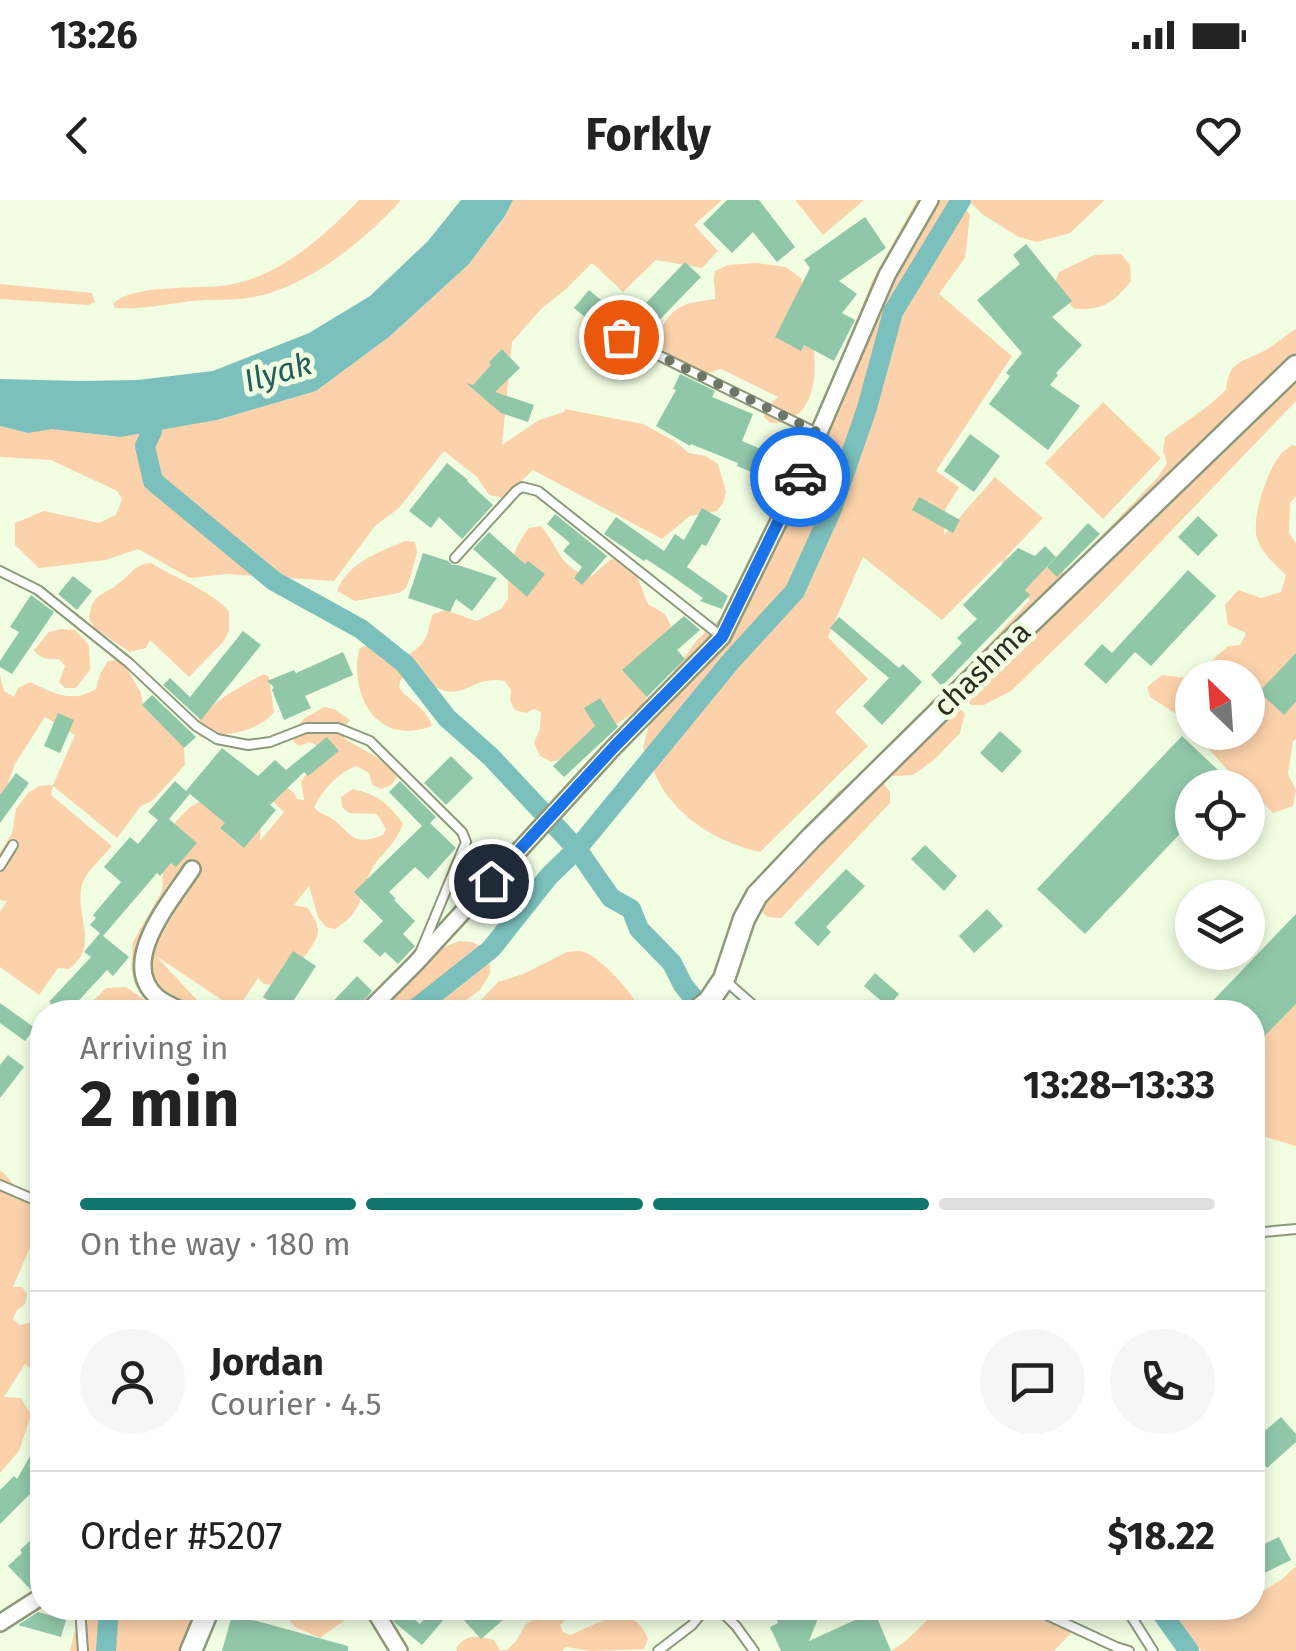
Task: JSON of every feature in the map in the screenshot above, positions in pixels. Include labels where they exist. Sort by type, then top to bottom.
[{"type":"street","points":[[378,1000],[722,637],[795,488],[887,275],[930,200]]},
{"type":"street","name":"сhashma","points":[[708,1000],[724,979],[744,919],[757,895],[1010,642],[1296,366]]},
{"type":"street","points":[[163,1000],[156,996],[143,974],[143,959],[150,934],[192,869]]},
{"type":"street","points":[[0,1623],[30,1604]]},
{"type":"street","points":[[191,1651],[204,1620]]},
{"type":"street","points":[[380,1620],[399,1651]]},
{"type":"lane","points":[[621,337],[817,432]]},
{"type":"lane","points":[[456,558],[516,490],[530,487],[722,637]]},
{"type":"lane","points":[[0,571],[38,590],[129,663],[196,726],[217,739],[248,745],[270,742],[306,728],[338,728],[370,742],[462,832],[466,842],[415,964]]},
{"type":"lane","points":[[0,866],[12,845]]},
{"type":"lane","points":[[724,979],[748,1000]]},
{"type":"lane","points":[[0,1185],[30,1198]]},
{"type":"lane","points":[[1265,1232],[1296,1229]]},
{"type":"lane","points":[[81,1620],[83,1651]]},
{"type":"lane","points":[[658,1651],[696,1620]]},
{"type":"lane","points":[[730,1620],[754,1651]]},
{"type":"lane","points":[[1058,1620],[1130,1651]]},
{"type":"lane","points":[[1134,1620],[1153,1651]]},
{"type":"shaded area","points":[[359,200],[401,200],[371,231],[334,260],[274,292],[246,298],[115,308],[113,303],[137,292],[228,285],[266,273],[316,241]]},
{"type":"shaded area","points":[[513,200],[722,200],[694,225],[718,251],[702,268],[656,260],[623,292],[592,263],[542,308],[512,342],[502,445],[539,420],[565,409],[643,424],[689,453],[706,456],[718,464],[726,492],[717,511],[690,516],[662,539],[533,470],[503,498],[489,495],[477,477],[444,451],[399,508],[375,526],[334,581],[227,574],[190,578],[138,549],[106,560],[39,568],[15,545],[15,523],[44,511],[99,523],[116,515],[122,499],[117,491],[51,460],[0,457],[0,426],[28,433],[52,428],[115,437],[217,420],[316,391],[389,337],[469,264],[505,217]]},
{"type":"shaded area","points":[[795,200],[864,200],[823,235]]},
{"type":"shaded area","points":[[917,200],[960,200],[970,215],[965,258],[939,294],[1012,356],[936,471],[959,487],[946,508],[944,535],[995,477],[1043,518],[1004,559],[1011,556],[1066,573],[1158,477],[1167,463],[1163,451],[1165,437],[1226,390],[1237,365],[1296,329],[1296,401],[1099,606],[1011,691],[984,705],[971,705],[960,695],[961,677],[1030,600],[1002,560],[942,620],[863,557],[828,637],[868,679],[835,712],[868,746],[760,852],[722,839],[689,818],[658,781],[643,748],[657,694],[697,640],[733,607],[755,574],[873,279]]},
{"type":"shaded area","points":[[968,200],[1105,200],[1070,233],[1037,242],[1019,237],[982,214]]},
{"type":"shaded area","points":[[1121,254],[1130,265],[1131,281],[1107,304],[1075,309],[1057,293],[1054,285],[1059,272],[1094,255]]},
{"type":"shaded area","points":[[728,265],[786,267],[801,278],[812,334],[814,377],[810,396],[801,411],[780,423],[770,423],[764,417],[765,408],[778,397],[721,369],[705,374],[677,362],[664,350],[661,338],[663,325],[677,309],[715,299],[715,271]]},
{"type":"shaded area","points":[[0,284],[92,293],[95,302],[88,305],[0,299]]},
{"type":"shaded area","points":[[1103,402],[1161,458],[1103,519],[1045,463]]},
{"type":"shaded area","points":[[1296,446],[1296,496],[1290,503],[1289,533],[1296,543],[1296,739],[1288,774],[1296,790],[1293,806],[1273,813],[1265,805],[1265,770],[1228,770],[1210,750],[1265,750],[1265,660],[1212,660],[1228,646],[1240,645],[1246,633],[1228,625],[1225,605],[1238,590],[1261,598],[1281,592],[1286,575],[1259,544],[1256,530],[1261,495],[1280,455]]},
{"type":"shaded area","points":[[541,526],[567,564],[581,573],[592,576],[611,559],[619,560],[636,574],[648,604],[665,614],[677,638],[642,706],[576,754],[551,762],[540,756],[534,743],[541,712],[515,710],[505,681],[492,680],[445,691],[420,675],[406,674],[399,688],[423,710],[432,726],[413,731],[383,724],[363,700],[357,667],[359,649],[366,645],[388,663],[393,662],[422,643],[433,614],[446,610],[476,621],[501,609],[508,599],[515,552],[529,528]]},
{"type":"shaded area","points":[[405,541],[415,542],[417,552],[406,588],[399,593],[355,601],[337,591],[356,566]]},
{"type":"shaded area","points":[[151,563],[202,590],[229,611],[229,631],[223,642],[189,677],[150,640],[146,648],[130,652],[95,629],[89,619],[98,597],[137,568]]},
{"type":"shaded area","points":[[75,630],[89,645],[90,670],[76,688],[65,688],[59,682],[65,666],[59,659],[45,658],[34,650],[49,632]]},
{"type":"shaded area","points":[[117,660],[126,667],[141,693],[143,705],[184,748],[185,765],[152,801],[141,806],[117,838],[53,786],[51,795],[112,846],[82,885],[83,950],[69,969],[58,968],[39,995],[0,967],[0,912],[7,901],[0,900],[0,853],[12,833],[16,809],[28,793],[39,786],[53,785],[75,735],[45,717],[15,764],[0,804],[0,675],[4,691],[14,697],[18,688],[30,682],[63,695],[78,696],[96,689],[108,661]]},
{"type":"shaded area","points":[[264,674],[269,677],[274,712],[267,719],[250,729],[220,735],[200,737],[193,729],[214,705]]},
{"type":"shaded area","points":[[1162,675],[1175,676],[1175,713],[1150,697],[1147,687]]},
{"type":"shaded area","points":[[957,703],[965,714],[960,733],[913,775],[893,776],[884,763],[886,747],[929,704]]},
{"type":"shaded area","points":[[324,707],[334,709],[350,720],[344,727],[344,738],[380,759],[397,777],[382,789],[372,785],[369,773],[356,766],[332,782],[314,807],[355,838],[366,840],[383,835],[386,829],[377,814],[349,813],[342,807],[341,797],[353,789],[370,794],[403,823],[396,838],[372,869],[352,915],[335,929],[326,927],[318,917],[309,886],[294,905],[308,908],[317,925],[317,937],[277,986],[264,984],[258,978],[244,1000],[222,1000],[156,956],[197,1000],[148,1000],[135,985],[131,969],[133,942],[162,891],[164,852],[175,822],[190,807],[239,779],[261,813],[260,841],[284,812],[270,799],[282,784],[297,799],[304,800],[301,781],[319,759],[321,748],[310,742],[299,746],[294,742],[293,730]]},
{"type":"shaded area","points":[[854,780],[884,784],[890,792],[890,803],[781,918],[767,917],[759,908],[755,884],[838,792]]},
{"type":"shaded area","points":[[459,941],[483,947],[490,974],[480,990],[466,1000],[387,1000],[390,981],[437,950]]},
{"type":"shaded area","points":[[582,951],[608,969],[634,1000],[481,1000],[498,982],[567,952]]},
{"type":"shaded area","points":[[126,987],[145,1000],[94,1000],[106,988]]},
{"type":"shaded area","points":[[1296,1004],[1296,1146],[1265,1137],[1265,1036]]},
{"type":"shaded area","points":[[0,1170],[30,1199],[30,1248],[13,1287],[22,1287],[27,1294],[25,1304],[13,1319],[20,1325],[30,1323],[30,1368],[25,1364],[4,1397],[21,1398],[30,1418],[19,1451],[0,1473]]},
{"type":"shaded area","points":[[1296,1566],[1296,1651],[1201,1651],[1180,1625],[1179,1620],[1265,1620],[1265,1590]]},
{"type":"shaded area","points":[[83,1620],[200,1620],[187,1651],[70,1651]]},
{"type":"shaded area","points":[[289,1620],[345,1620],[320,1638],[295,1627]]},
{"type":"shaded area","points":[[533,1620],[565,1620],[560,1625],[570,1635],[607,1620],[633,1620],[648,1639],[644,1649],[457,1651],[460,1643],[473,1637],[494,1640],[500,1650],[507,1650]]},
{"type":"shaded area","points":[[928,1620],[1066,1620],[1074,1630],[1054,1651],[891,1651]]},
{"type":"water","name":"Ilyak","points":[[461,200],[513,200],[469,264],[389,337],[316,391],[217,420],[120,437],[52,429],[28,433],[0,426],[0,379],[138,380],[213,371],[309,333],[370,296],[428,241]]},
{"type":"building","points":[[727,200],[759,200],[795,247],[777,262],[753,232],[732,253],[703,224]]},
{"type":"building","points":[[865,217],[886,248],[839,281],[857,294],[842,313],[855,320],[834,361],[804,345],[801,351],[775,337],[810,268],[804,260]]},
{"type":"building","points":[[1026,244],[1072,301],[1052,317],[1082,345],[1050,385],[1080,406],[1048,450],[989,404],[1022,353],[977,300],[1020,264],[1013,255]]},
{"type":"building","points":[[685,262],[701,277],[641,339],[625,325]]},
{"type":"building","points":[[589,290],[622,318],[607,335],[574,308]]},
{"type":"building","points":[[502,349],[520,368],[495,392],[534,405],[528,422],[501,413],[466,383],[473,385]]},
{"type":"building","points":[[680,374],[715,391],[712,397],[753,414],[742,441],[772,454],[783,430],[804,440],[776,501],[766,496],[773,481],[690,446],[656,426],[676,390],[673,389]]},
{"type":"building","points":[[970,434],[1000,456],[974,492],[944,471]]},
{"type":"building","points":[[447,463],[493,505],[462,539],[439,517],[431,528],[409,511]]},
{"type":"building","points":[[919,497],[960,520],[953,533],[912,510]]},
{"type":"building","points":[[702,508],[721,519],[706,546],[702,544],[687,567],[728,596],[722,609],[700,601],[703,598],[669,574],[604,534],[616,517],[664,551],[675,534],[684,540]]},
{"type":"building","points":[[555,514],[607,556],[582,585],[574,578],[582,567],[563,551],[570,543],[547,524]]},
{"type":"building","points":[[1198,516],[1218,535],[1198,556],[1178,537]]},
{"type":"building","points":[[1088,523],[1100,534],[1057,577],[1047,567]]},
{"type":"building","points":[[489,532],[525,564],[528,561],[545,574],[527,597],[473,549]]},
{"type":"building","points":[[1045,546],[1056,557],[1025,590],[1030,595],[942,686],[931,675],[962,643],[957,638],[977,619],[963,605],[1018,548],[1035,556]]},
{"type":"building","points":[[423,553],[497,578],[472,611],[456,599],[450,612],[408,598]]},
{"type":"building","points":[[1188,570],[1216,596],[1151,666],[1135,652],[1106,684],[1084,664],[1102,644],[1112,653]]},
{"type":"building","points":[[73,576],[92,591],[77,610],[58,594]]},
{"type":"building","points":[[31,595],[54,612],[12,674],[0,667],[0,661],[19,632],[10,627]]},
{"type":"building","points":[[684,616],[700,630],[677,650],[685,659],[647,697],[622,670]]},
{"type":"building","points":[[839,617],[899,668],[903,664],[922,682],[882,725],[863,706],[889,678],[830,628]]},
{"type":"building","points":[[243,631],[261,645],[201,720],[163,685],[170,678],[190,697]]},
{"type":"building","points":[[343,652],[353,675],[305,696],[311,708],[284,720],[274,687],[267,681]]},
{"type":"building","points":[[1296,653],[1296,702],[1284,715],[1265,698],[1265,686]]},
{"type":"building","points":[[152,695],[196,737],[184,748],[142,705]]},
{"type":"building","points":[[600,698],[618,727],[564,777],[553,766],[595,726],[584,708]]},
{"type":"building","points":[[58,713],[74,720],[60,753],[44,746]]},
{"type":"building","points":[[1000,731],[1022,751],[1002,773],[980,753]]},
{"type":"building","points":[[327,737],[339,751],[308,776],[304,772],[270,805],[276,810],[244,848],[220,828],[225,823],[190,794],[169,819],[197,843],[176,867],[171,863],[160,876],[157,873],[103,936],[129,957],[113,976],[107,970],[79,1000],[51,1000],[91,957],[84,952],[100,933],[90,925],[96,918],[93,915],[121,882],[104,867],[130,837],[138,844],[158,820],[148,812],[175,781],[186,791],[222,748],[258,776],[275,760],[286,770]]},
{"type":"building","points":[[1175,743],[1175,750],[1197,750],[1218,770],[1175,770],[1175,839],[1085,934],[1037,889]]},
{"type":"building","points":[[451,756],[473,778],[446,805],[424,783]]},
{"type":"building","points":[[16,773],[29,783],[0,823],[0,795]]},
{"type":"building","points":[[400,781],[436,817],[430,823],[456,848],[428,879],[415,867],[389,892],[415,921],[403,934],[415,946],[398,964],[385,952],[380,957],[363,941],[383,921],[354,892],[422,826],[389,792]]},
{"type":"building","points":[[925,845],[957,876],[944,891],[911,859]]},
{"type":"building","points":[[846,869],[865,886],[826,927],[831,932],[818,946],[794,923]]},
{"type":"building","points":[[987,909],[1003,926],[974,953],[959,936]]},
{"type":"building","points":[[1296,914],[1296,1004],[1265,1036],[1265,1000],[1214,1000],[1242,970],[1265,970],[1265,946]]},
{"type":"building","points":[[293,951],[316,966],[294,1000],[263,997]]},
{"type":"building","points":[[875,973],[899,994],[894,1000],[880,1000],[864,986]]},
{"type":"building","points":[[357,976],[372,991],[364,1000],[334,1000]]},
{"type":"building","points":[[0,1003],[30,1024],[30,1034],[25,1041],[0,1023]]},
{"type":"building","points":[[8,1055],[24,1067],[0,1098],[0,1065]]},
{"type":"building","points":[[1281,1417],[1296,1434],[1296,1442],[1267,1468],[1265,1466],[1265,1431]]},
{"type":"building","points":[[30,1456],[30,1494],[0,1524],[0,1490],[14,1476],[17,1479]]},
{"type":"building","points":[[1279,1537],[1291,1560],[1265,1573],[1265,1544]]},
{"type":"building","points":[[30,1541],[30,1589],[8,1566],[22,1553],[20,1550]]},
{"type":"building","points":[[30,1617],[66,1620],[61,1637],[18,1625]]},
{"type":"building","points":[[231,1620],[253,1620],[348,1646],[348,1651],[222,1651]]},
{"type":"building","points":[[415,1620],[420,1624],[423,1620],[443,1620],[422,1645],[394,1622]]},
{"type":"building","points":[[464,1620],[503,1620],[481,1639]]},
{"type":"building","points":[[777,1620],[817,1620],[809,1641],[855,1620],[878,1620],[891,1651],[781,1651],[770,1627]]},
{"type":"waterway","points":[[426,1000],[491,949],[731,661],[795,591],[832,509],[867,408],[893,312],[961,200]]},
{"type":"waterway","points":[[152,431],[145,446],[153,481],[274,581],[361,629],[405,664],[447,718],[491,757],[577,849],[611,898],[631,909],[639,929],[672,963],[695,1000]]},
{"type":"waterway","points":[[106,1651],[108,1620]]},
{"type":"waterway","points":[[1167,1620],[1189,1651]]},
{"type":"way so far","points":[[621,337],[817,432],[800,477]]},
{"type":"route","points":[[491,881],[722,637],[800,477]]}]
